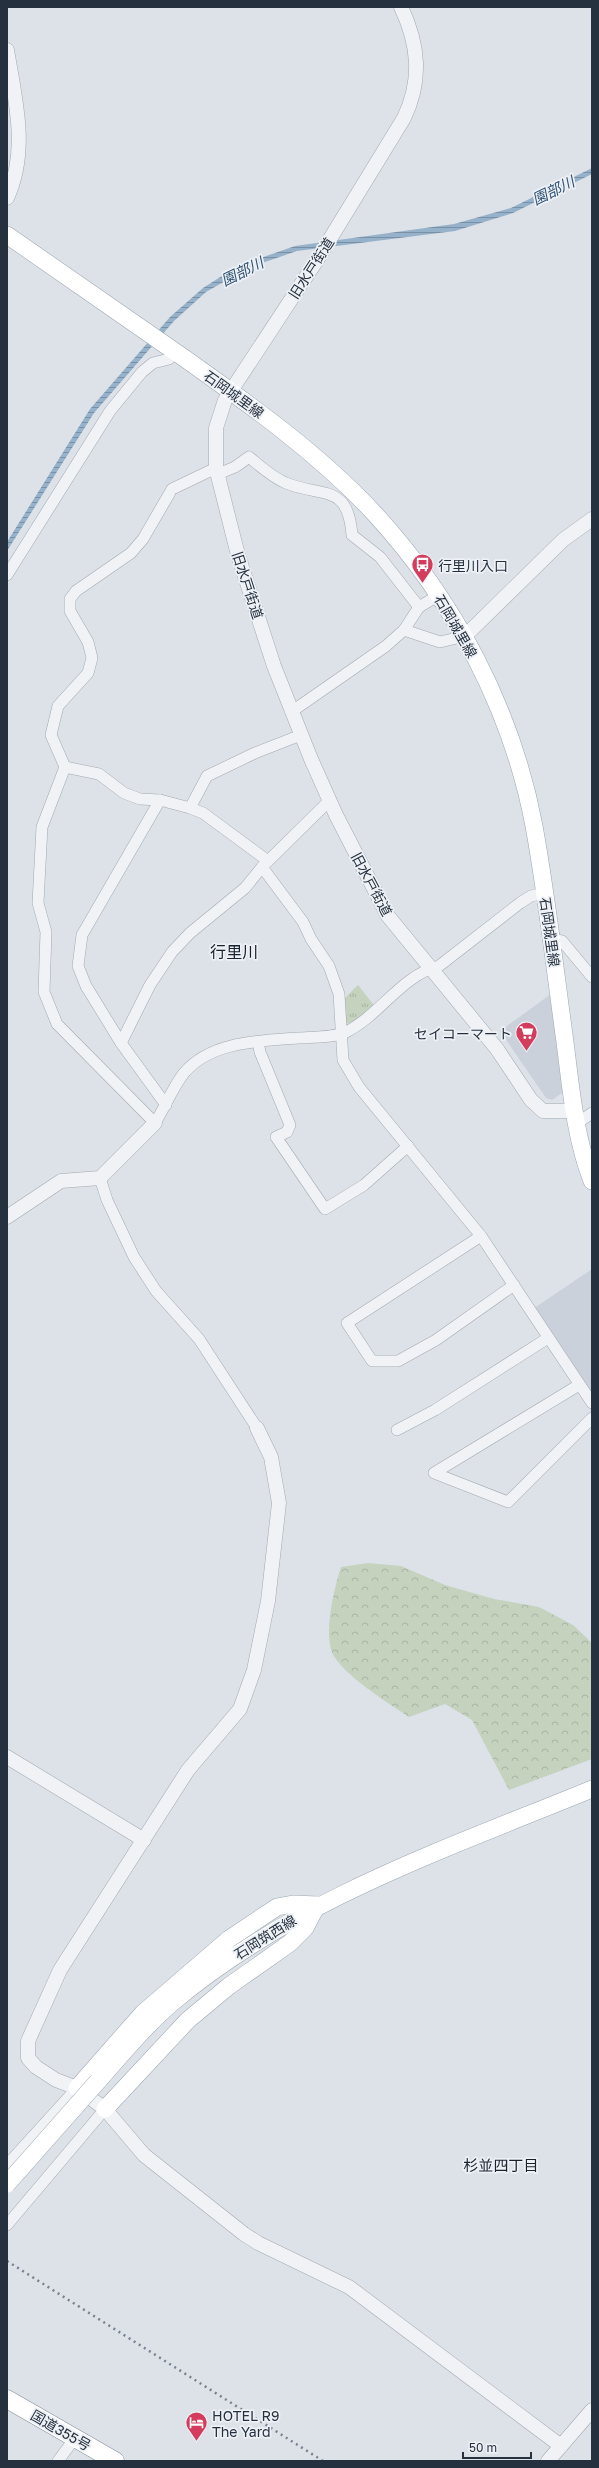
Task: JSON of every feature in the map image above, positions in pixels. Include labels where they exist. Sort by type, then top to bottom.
[{"type":"highway","name":"国道355号","points":[[7,2399],[114,2461]]},
{"type":"main road","name":"石岡城里線","points":[[7,235],[230,390],[283,429],[354,493],[390,530],[439,595],[465,636],[494,698],[520,771],[534,825],[545,893],[575,1118],[592,1181]]},
{"type":"main road","name":"石岡筑西線","points":[[7,2184],[141,2033],[185,1992],[249,1946],[317,1906],[405,1866],[592,1789]]},
{"type":"main road","points":[[77,2088],[143,2013],[229,1939],[277,1907],[293,1904],[317,1906],[304,1928],[290,1943],[229,1986],[188,2020],[106,2108]]},
{"type":"street","name":"旧水戸街道","points":[[401,7],[409,24],[417,58],[417,79],[412,100],[319,257],[230,390],[221,409],[216,428],[217,471],[238,555],[291,712],[330,800],[388,916],[497,1049],[531,1100],[542,1111],[575,1118]]},
{"type":"street","points":[[7,50],[17,117],[20,152],[15,177],[7,198]]},
{"type":"street","points":[[7,575],[110,411],[142,372],[152,363],[169,359],[170,348]]},
{"type":"street","points":[[155,1123],[57,1024],[44,992],[46,932],[38,903],[42,827],[65,767],[51,735],[58,706],[88,673],[92,658],[88,642],[70,611],[70,599],[76,591],[131,553],[143,539],[172,489],[184,481],[235,467],[249,457],[286,483],[340,499],[351,520],[352,535],[380,557],[419,606]]},
{"type":"street","points":[[404,630],[440,642],[465,636],[562,540],[592,519]]},
{"type":"street","points":[[291,712],[386,646],[404,630],[419,606],[439,595]]},
{"type":"street","points":[[190,808],[207,776],[254,753],[301,735]]},
{"type":"street","points":[[65,767],[99,774],[124,793],[140,799],[160,800],[203,813],[265,864],[303,922],[311,939],[330,966],[339,994],[343,1060],[359,1087],[481,1236],[592,1402]]},
{"type":"street","points":[[160,800],[82,935],[78,956],[78,966],[86,986],[121,1043],[166,1105]]},
{"type":"street","points":[[121,1043],[150,985],[172,952],[190,933],[245,888],[265,864],[330,800]]},
{"type":"street","points":[[8,1215],[61,1182],[100,1178],[155,1123],[184,1072],[205,1057],[234,1044],[341,1034],[358,1026],[405,985],[430,968],[439,966],[520,902],[531,896],[545,893]]},
{"type":"street","points":[[551,939],[562,941],[592,977]]},
{"type":"street","points":[[258,1042],[260,1052],[290,1125],[287,1132],[276,1137],[325,1209],[364,1185],[408,1146]]},
{"type":"street","points":[[575,1118],[592,1113]]},
{"type":"street","points":[[100,1178],[107,1200],[134,1257],[156,1291],[199,1340],[257,1428],[271,1457],[279,1503],[268,1601],[254,1670],[240,1708],[188,1770],[60,1970],[28,2041],[28,2058],[36,2067],[56,2080],[77,2088],[106,2108],[144,2155],[244,2234],[258,2243],[349,2287],[561,2446]]},
{"type":"street","points":[[481,1236],[347,1323],[359,1342],[372,1361],[398,1361],[436,1340],[514,1285]]},
{"type":"street","points":[[397,1430],[434,1410],[548,1338]]},
{"type":"street","points":[[580,1385],[434,1473],[508,1502],[592,1418]]},
{"type":"street","points":[[7,1757],[144,1840]]},
{"type":"street","points":[[7,2165],[77,2088]]},
{"type":"street","points":[[7,2225],[106,2108]]},
{"type":"street","points":[[548,2461],[592,2410]]},
{"type":"street","points":[[58,2461],[74,2438]]},
{"type":"shaded area","name":"セイコーマート","points":[[551,994],[563,1087],[562,1093],[552,1100],[546,1098],[500,1031]]},
{"type":"shaded area","points":[[592,1269],[592,1395],[533,1309]]},
{"type":"green space","points":[[358,985],[376,1008],[359,1021],[344,1024],[342,1001]]},
{"type":"green space","points":[[368,1563],[401,1566],[445,1585],[494,1599],[539,1607],[573,1625],[592,1643],[592,1759],[509,1790],[472,1720],[445,1704],[409,1717],[377,1696],[353,1677],[335,1658],[331,1649],[329,1630],[331,1608],[341,1567]]},
{"type":"water","name":"園部川","points":[[592,168],[592,174],[513,213],[455,231],[297,251],[250,267],[206,292],[174,321],[94,413],[7,551],[7,542],[90,409],[170,317],[203,288],[225,274],[249,262],[295,246],[454,224],[511,208]]},
{"type":"railway","points":[[7,2261],[323,2461]]},
{"type":"place","name":"行里川入口","points":[[422,584]]},
{"type":"place","name":"セイコーマート","points":[[527,1052]]},
{"type":"place","name":"HOTEL R9 The Yard","points":[[196,2442]]},
{"type":"district","name":"行里川","points":[[234,952]]},
{"type":"district","name":"杉並四丁目","points":[[501,2165]]}]
